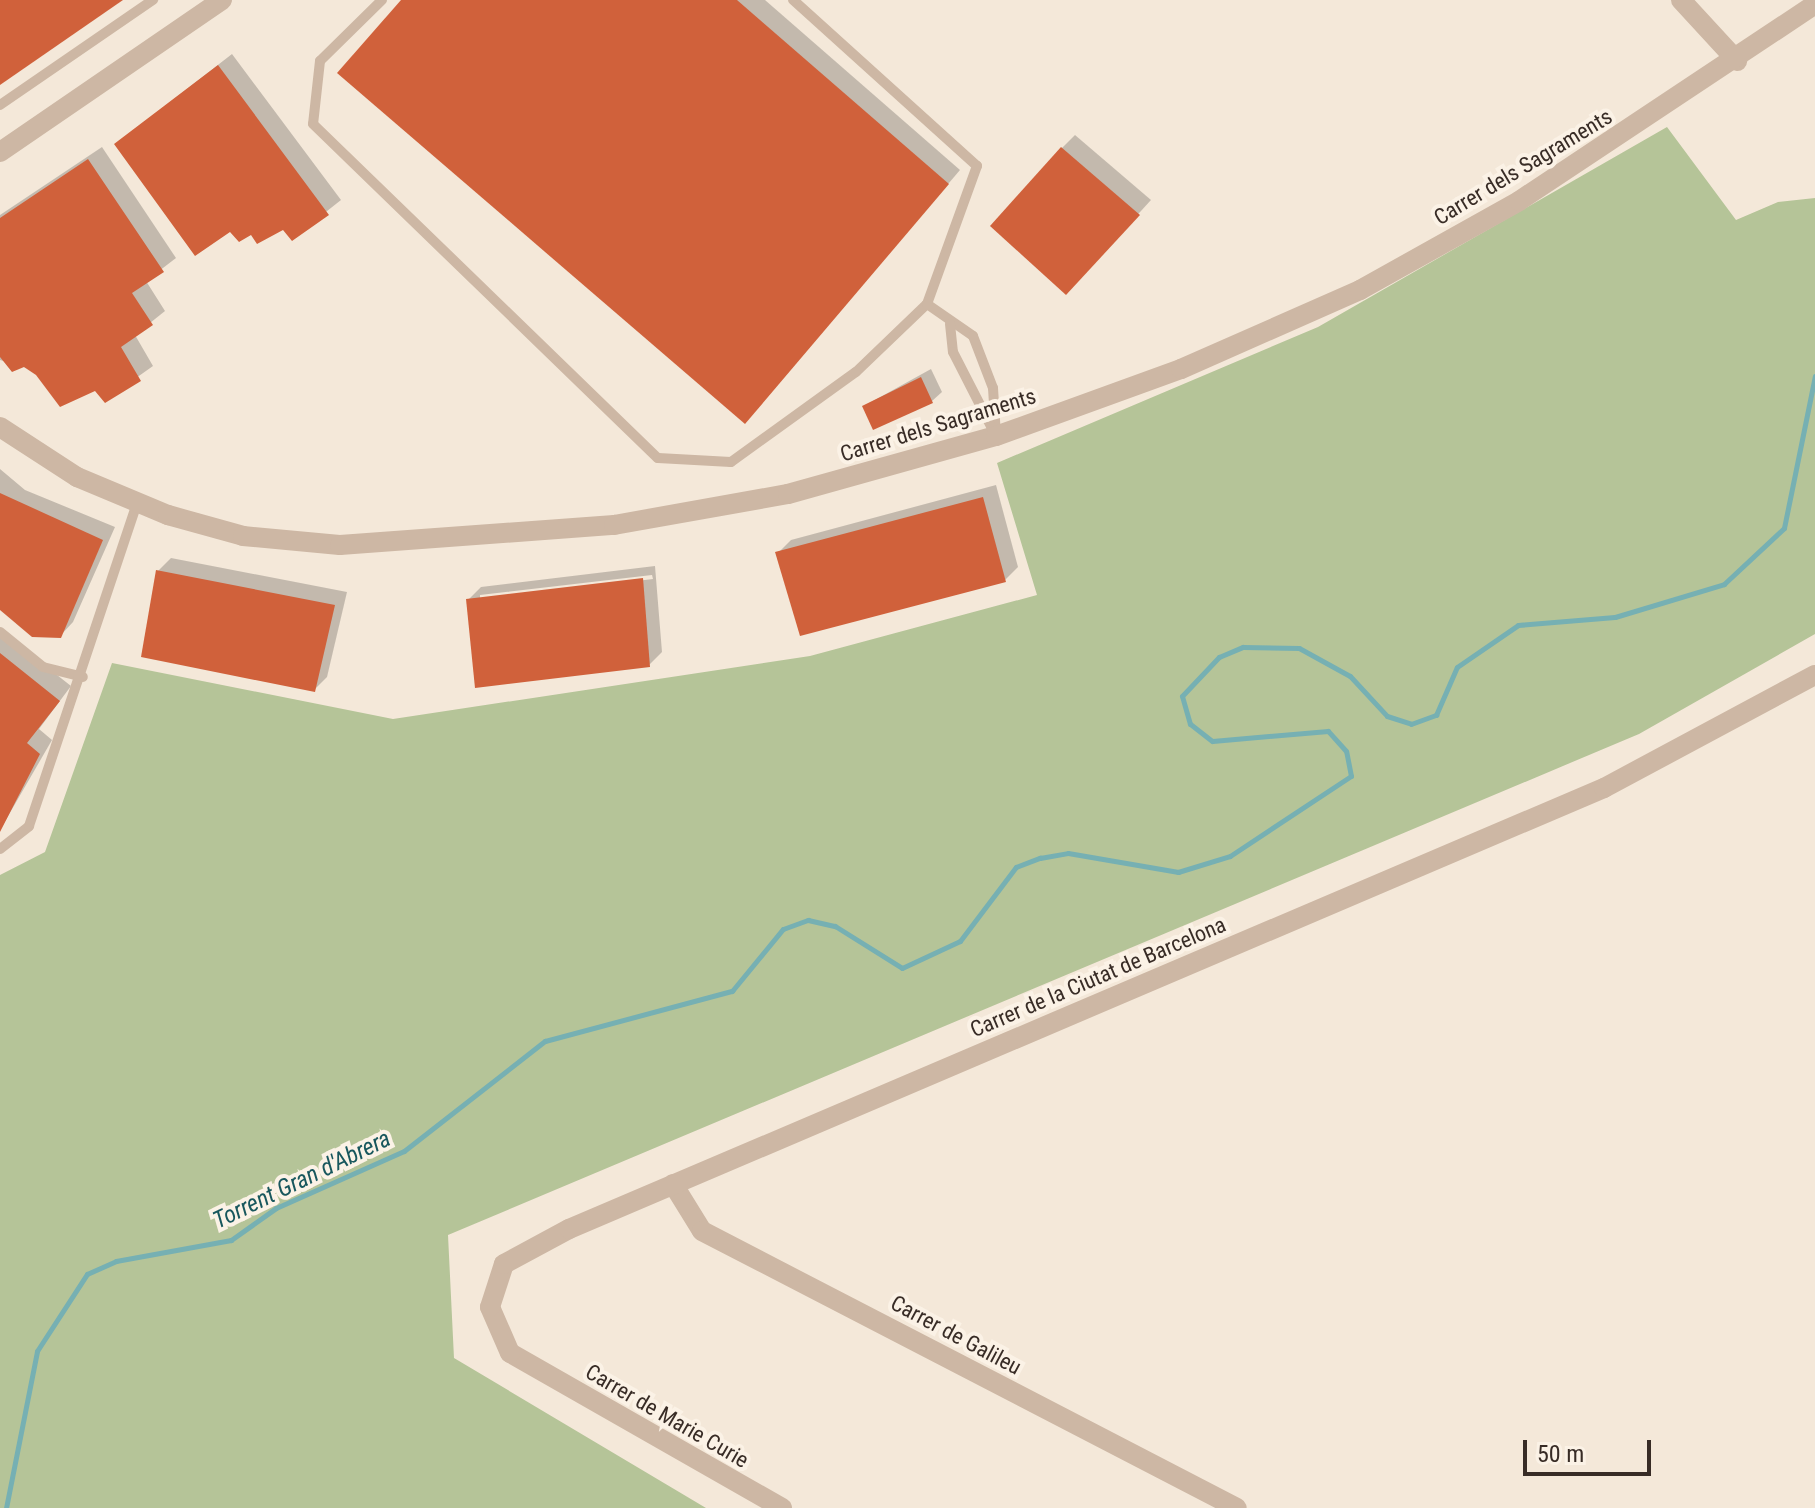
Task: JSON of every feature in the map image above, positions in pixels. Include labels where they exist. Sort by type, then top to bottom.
[{"type":"street","points":[[0,152],[222,0]]},
{"type":"street","points":[[1681,0],[1737,61]]},
{"type":"street","name":"Carrer dels Sagraments","points":[[0,427],[77,477],[137,504],[243,536],[340,545],[479,540],[788,494],[996,436],[1181,369],[1360,290],[1519,201],[1737,61],[1815,4]]},
{"type":"street","name":"Carrer de la Ciutat de Barcelona","points":[[528,1365],[504,1346],[490,1315],[504,1264],[673,1184],[1604,788],[1815,675]]},
{"type":"street","name":"Carrer de Galileu","points":[[673,1184],[702,1231],[1237,1508]]},
{"type":"street","name":"Carrer de Marie Curie","points":[[528,1365],[782,1508]]},
{"type":"lane","points":[[0,105],[153,0]]},
{"type":"lane","points":[[382,0],[320,61],[313,124],[658,458],[731,462],[856,372],[927,304],[977,166],[793,0]]},
{"type":"lane","points":[[927,304],[950,324],[973,336],[993,388],[996,436]]},
{"type":"lane","points":[[950,324],[953,352],[996,436]]},
{"type":"lane","points":[[0,849],[29,826],[83,677],[137,504]]},
{"type":"lane","points":[[0,632],[43,667],[83,677]]},
{"type":"green space","points":[[1667,127],[1736,220],[1778,202],[1815,198],[1815,634],[1639,734],[448,1235],[454,1358],[706,1508],[0,1508],[0,875],[45,852],[112,663],[393,719],[810,656],[1037,595],[997,463],[1318,327]]},
{"type":"building","points":[[0,0],[123,0],[0,85]]},
{"type":"building","points":[[401,0],[737,0],[949,184],[745,424],[337,73]]},
{"type":"building","points":[[218,65],[329,215],[292,241],[283,230],[257,244],[251,235],[239,242],[230,232],[195,256],[114,144]]},
{"type":"building","points":[[1061,147],[1140,215],[1066,295],[990,226]]},
{"type":"building","points":[[88,159],[164,272],[132,293],[153,325],[121,347],[141,381],[105,403],[95,391],[60,407],[36,375],[24,367],[12,372],[0,357],[0,218]]},
{"type":"building","points":[[921,377],[933,403],[873,430],[862,406]]},
{"type":"building","points":[[0,493],[103,540],[61,638],[32,637],[0,610]]},
{"type":"building","points":[[983,497],[1006,582],[800,636],[775,552]]},
{"type":"building","points":[[156,570],[335,605],[315,692],[141,657]]},
{"type":"building","points":[[643,578],[650,667],[475,688],[466,599]]},
{"type":"building","points":[[0,653],[60,701],[27,743],[40,754],[0,832]]},
{"type":"waterway","name":"Torrent Gran d'Abrera","points":[[6,1508],[37,1351],[87,1274],[116,1261],[231,1240],[276,1208],[404,1151],[545,1041],[732,991],[783,929],[808,920],[835,926],[902,968],[960,941],[1016,867],[1040,858],[1068,853],[1178,872],[1230,856],[1351,776],[1346,751],[1328,731],[1212,741],[1190,724],[1182,696],[1219,657],[1243,647],[1299,648],[1350,676],[1387,716],[1411,724],[1436,715],[1457,667],[1518,625],[1615,617],[1724,584],[1784,528],[1815,376]]}]
